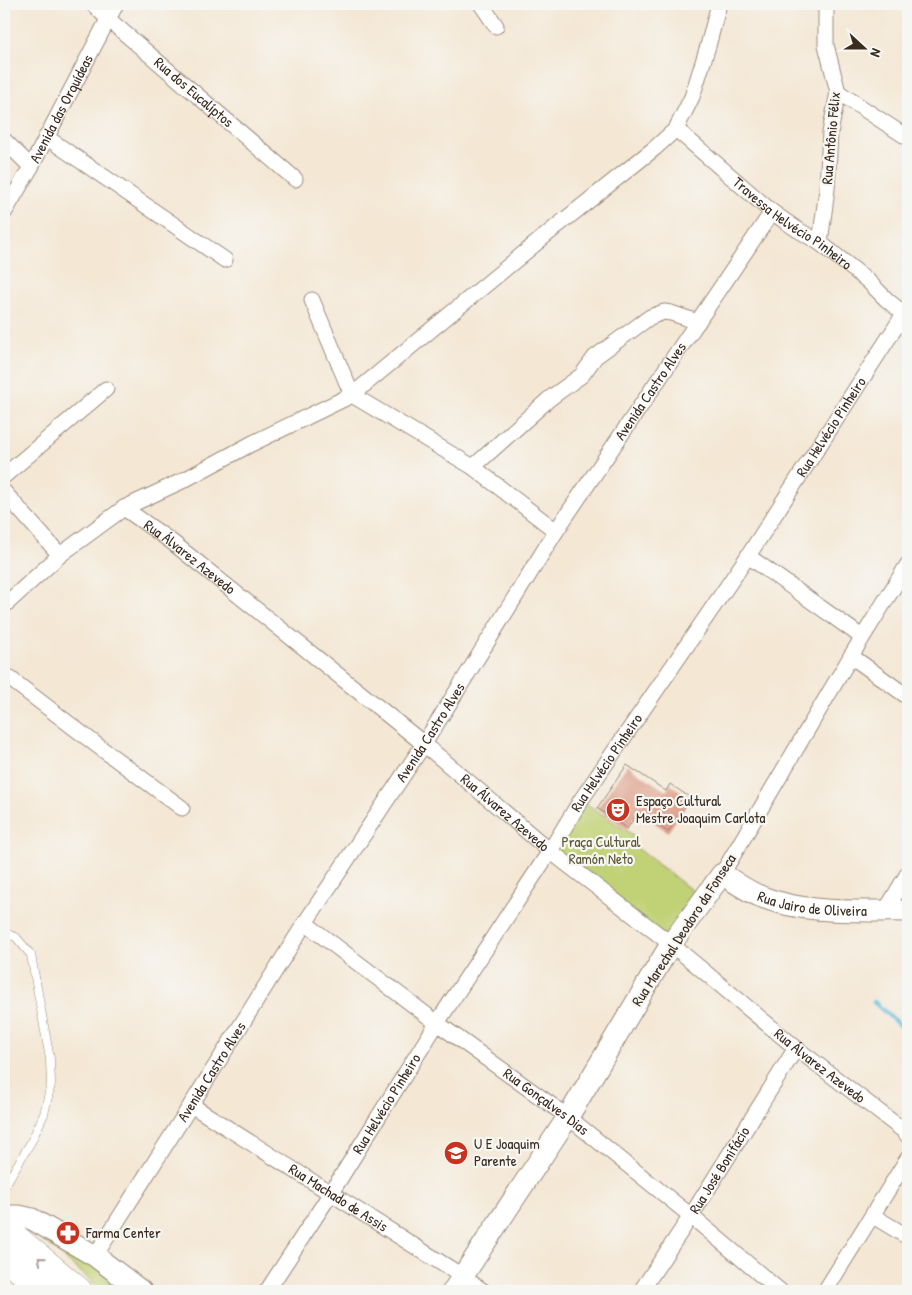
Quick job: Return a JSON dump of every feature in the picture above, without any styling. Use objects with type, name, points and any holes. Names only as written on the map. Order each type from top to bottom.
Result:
[{"type":"highway","points":[[4,1229],[78,1291]]},
{"type":"highway","points":[[4,1256],[47,1291]]},
{"type":"street","name":"Rua dos Eucalíptos","points":[[93,4],[295,180]]},
{"type":"street","name":"Avenida das Orquídeas","points":[[4,213],[31,167],[116,4]]},
{"type":"street","points":[[481,4],[496,26]]},
{"type":"street","points":[[4,606],[60,555],[124,508],[182,481],[251,444],[352,395],[655,148],[676,129],[692,98],[719,4]]},
{"type":"street","name":"Rua Antônio Félix","points":[[820,243],[827,189],[830,133],[838,92],[826,45],[826,4]]},
{"type":"street","points":[[838,92],[908,138]]},
{"type":"street","name":"Travessa Helvécio Pinheiro","points":[[676,129],[772,212],[820,243],[867,280],[906,316]]},
{"type":"street","points":[[46,137],[225,260]]},
{"type":"street","points":[[4,140],[31,167]]},
{"type":"street","name":"Avenida Castro Alves","points":[[95,1256],[304,923],[424,744],[556,531],[772,212]]},
{"type":"street","points":[[312,300],[352,395],[473,467],[556,531]]},
{"type":"street","points":[[473,467],[549,399],[582,375],[595,357],[650,317],[664,312],[698,322]]},
{"type":"street","name":"Rua Helvécio Pinheiro","points":[[267,1291],[581,800],[748,556],[906,316]]},
{"type":"street","points":[[4,476],[106,389]]},
{"type":"street","points":[[4,492],[60,555]]},
{"type":"street","name":"Rua Álvarez Azevedo","points":[[124,508],[172,542],[424,744],[550,851],[671,944],[796,1048],[908,1136]]},
{"type":"street","points":[[748,556],[862,637]]},
{"type":"street","name":"Rua Marechal Deodoro da Fonseca","points":[[458,1284],[568,1117],[671,944],[722,874],[862,637],[908,564]]},
{"type":"street","points":[[851,656],[908,697]]},
{"type":"street","points":[[4,674],[182,808]]},
{"type":"street","points":[[886,910],[908,873]]},
{"type":"street","name":"Rua Jairo de Oliveira","points":[[722,874],[761,897],[784,904],[810,909],[908,911]]},
{"type":"street","name":"Rua Gonçalves Dias","points":[[304,923],[437,1023],[568,1117],[692,1216],[780,1291]]},
{"type":"street","name":"Rua José Bonifácio","points":[[641,1291],[692,1216],[796,1048]]},
{"type":"street","name":"Rua Machado de Assis","points":[[191,1105],[331,1193],[458,1284],[484,1291]]},
{"type":"street","points":[[826,1291],[908,1158]]},
{"type":"street","points":[[4,1220],[6,1217],[12,1216],[32,1219],[95,1256],[141,1291]]},
{"type":"street","points":[[872,1216],[908,1237]]},
{"type":"lane","points":[[4,933],[16,938],[31,955],[50,1059],[51,1084],[44,1114],[31,1142],[4,1186]]},
{"type":"green space","name":"Praça Cultural Ramón Neto","points":[[581,800],[636,837],[632,844],[703,899],[671,944],[550,851]]},
{"type":"green space","points":[[43,1240],[63,1248],[100,1269],[127,1291],[103,1291]]},
{"type":"building","points":[[627,765],[666,791],[670,784],[691,798],[668,832],[638,812],[627,829],[597,808]]},
{"type":"waterway","points":[[874,1002],[908,1033]]},
{"type":"place","name":"Espaço Cultural Mestre Joaquim Carlota","points":[[618,810]]},
{"type":"place","name":"U E Joaquim Parente","points":[[456,1153]]},
{"type":"place","name":"Farma Center","points":[[68,1233]]}]
